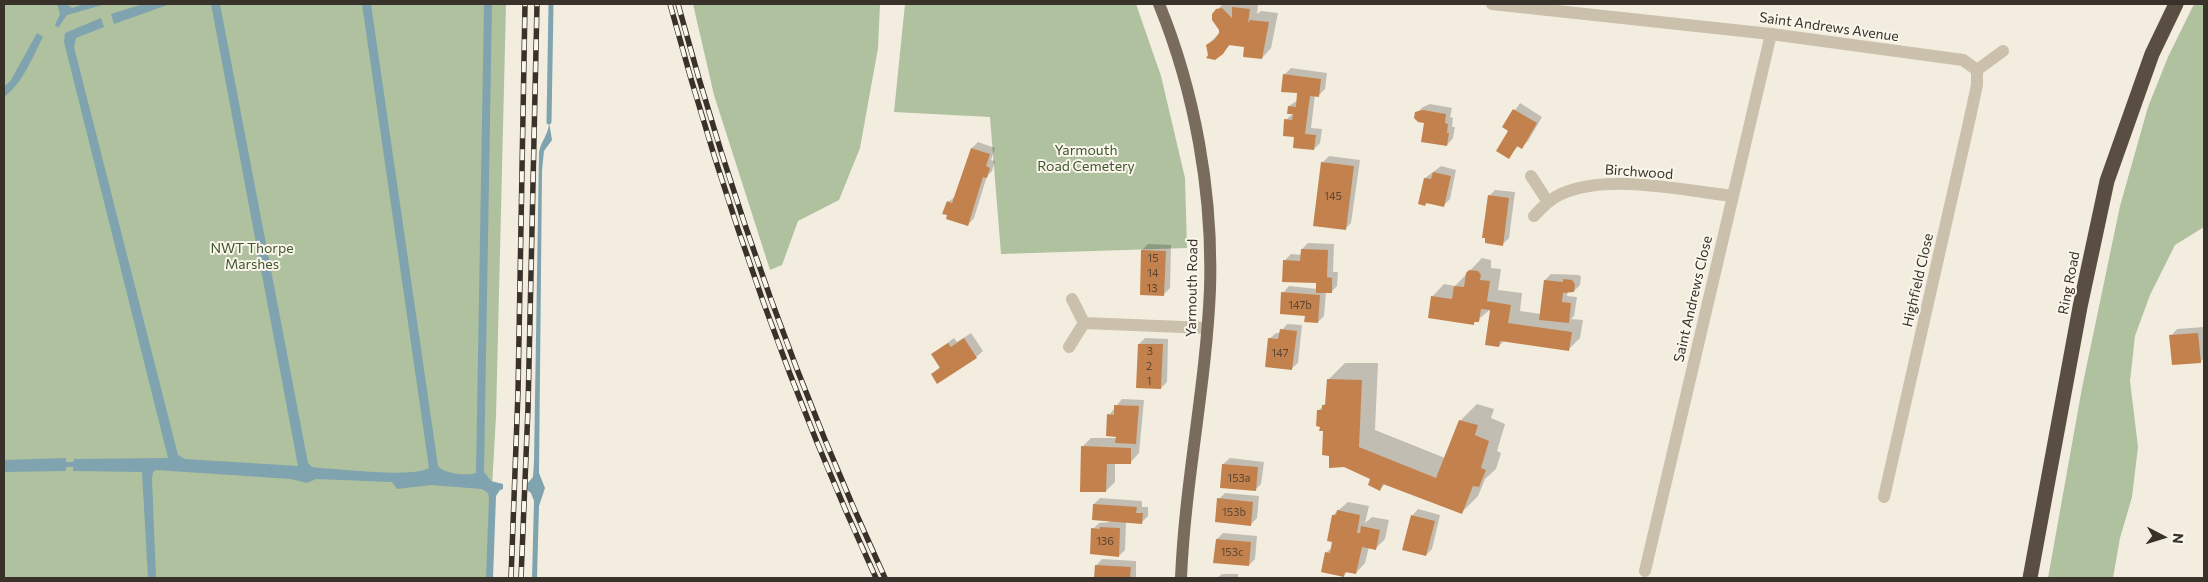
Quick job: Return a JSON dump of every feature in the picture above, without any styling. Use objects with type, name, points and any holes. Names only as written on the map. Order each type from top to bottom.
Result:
[{"type":"highway","name":"Ring Road","points":[[2030,578],[2080,306],[2107,181],[2152,54],[2176,4]]},
{"type":"main road","name":"Yarmouth Road","points":[[1159,4],[1177,57],[1193,114],[1203,163],[1210,258],[1207,328],[1181,578]]},
{"type":"street","name":"Saint Andrews Avenue","points":[[1492,4],[1771,34],[1963,60],[1977,70]]},
{"type":"street","name":"Saint Andrews Close","points":[[1645,571],[1771,34]]},
{"type":"street","points":[[1977,70],[2003,51]]},
{"type":"street","name":"Highfield Close","points":[[1884,497],[1969,122],[1977,85],[1977,70]]},
{"type":"street","points":[[1531,176],[1548,202]]},
{"type":"street","name":"Birchwood","points":[[1534,216],[1548,202],[1560,195],[1580,188],[1606,183],[1733,196]]},
{"type":"street","points":[[1072,300],[1084,323]]},
{"type":"street","points":[[1084,323],[1207,328]]},
{"type":"street","points":[[1069,347],[1084,323]]},
{"type":"green space","name":"NWT Thorpe Marshes","points":[[4,4],[506,4],[496,416],[487,578],[4,578]]},
{"type":"green space","points":[[693,4],[880,4],[878,48],[860,148],[839,200],[798,221],[782,265],[770,270],[714,95]]},
{"type":"green space","name":"Yarmouth Road Cemetery","points":[[905,4],[1136,4],[1161,76],[1185,178],[1187,248],[1001,254],[990,117],[894,112]]},
{"type":"green space","points":[[2194,4],[2204,4],[2204,227],[2175,245],[2150,295],[2135,336],[2130,381],[2138,447],[2132,497],[2120,538],[2113,578],[2048,578],[2082,388],[2120,206],[2148,107],[2168,57]]},
{"type":"water","points":[[57,4],[66,4],[72,8],[84,4],[106,4],[67,15],[58,28],[55,25],[60,14]]},
{"type":"water","points":[[143,4],[170,4],[114,24],[111,14]]},
{"type":"water","points":[[211,4],[220,4],[308,463],[312,467],[376,472],[420,471],[429,468],[362,4],[371,4],[438,466],[450,473],[467,474],[476,473],[484,4],[492,4],[484,472],[491,481],[503,484],[503,489],[496,496],[493,578],[486,578],[489,498],[488,493],[482,489],[431,485],[397,489],[392,482],[316,479],[307,483],[291,479],[156,470],[153,472],[152,479],[156,578],[148,578],[142,472],[73,471],[74,459],[168,458],[64,42],[65,33],[101,18],[104,27],[76,38],[74,47],[178,455],[185,459],[298,466]]},
{"type":"water","points":[[37,33],[43,37],[31,62],[17,85],[4,97],[4,87],[11,80]]},
{"type":"water","points":[[549,122],[552,140],[544,151],[542,171],[539,473],[545,488],[539,506],[537,578],[532,578],[534,501],[531,493],[526,489],[527,484],[533,477],[534,461],[539,152],[548,130]]},
{"type":"water","points":[[66,458],[66,471],[4,472],[4,460]]},
{"type":"building","points":[[1232,7],[1250,9],[1248,23],[1250,20],[1269,22],[1262,59],[1243,57],[1244,47],[1229,45],[1223,54],[1215,60],[1206,58],[1208,55],[1206,45],[1214,40],[1219,33],[1212,20],[1212,14],[1216,9],[1222,8],[1232,18]]},
{"type":"building","points":[[1283,74],[1321,79],[1319,97],[1310,96],[1305,134],[1316,135],[1314,150],[1293,148],[1294,137],[1283,136],[1284,119],[1292,120],[1293,114],[1287,114],[1288,106],[1296,107],[1297,93],[1281,92]]},
{"type":"building","points":[[1513,109],[1537,123],[1522,149],[1517,146],[1509,159],[1496,151],[1508,131],[1502,127]]},
{"type":"building","points":[[1423,110],[1446,114],[1445,123],[1448,124],[1447,133],[1449,133],[1447,146],[1421,142],[1424,123],[1418,122],[1414,118],[1415,112]]},
{"type":"building","points":[[971,148],[990,154],[986,166],[990,168],[987,178],[983,177],[968,226],[946,219],[947,215],[942,214],[947,201],[952,203]]},
{"type":"building","points":[[1321,162],[1354,166],[1346,230],[1313,226]]},
{"type":"building","points":[[1433,172],[1451,176],[1444,207],[1426,203],[1425,206],[1418,204],[1424,178],[1431,179]]},
{"type":"building","points":[[1488,195],[1509,198],[1503,246],[1485,243],[1485,238],[1482,238]]},
{"type":"building","points":[[1301,249],[1328,250],[1327,277],[1332,278],[1332,293],[1316,293],[1316,283],[1282,282],[1283,260],[1300,261]]},
{"type":"building","points":[[1141,250],[1166,251],[1164,296],[1140,295]]},
{"type":"building","points":[[1469,270],[1478,271],[1481,275],[1480,280],[1490,281],[1487,301],[1511,305],[1508,323],[1572,332],[1569,351],[1500,341],[1499,347],[1485,345],[1490,310],[1481,309],[1479,322],[1474,322],[1474,325],[1428,318],[1431,296],[1452,299],[1454,286],[1464,287],[1466,273]]},
{"type":"building","points":[[1563,279],[1572,280],[1575,284],[1574,292],[1563,293],[1562,302],[1571,303],[1569,323],[1539,320],[1544,280],[1563,282]]},
{"type":"building","points":[[1281,292],[1320,295],[1318,323],[1304,322],[1305,316],[1280,314]]},
{"type":"building","points":[[1280,329],[1297,331],[1292,370],[1265,367],[1268,338],[1278,339]]},
{"type":"building","points":[[2198,333],[2201,363],[2172,365],[2169,335]]},
{"type":"building","points":[[964,338],[977,358],[937,384],[931,374],[940,368],[931,354],[948,343],[951,347]]},
{"type":"building","points":[[1138,344],[1163,344],[1161,389],[1136,388]]},
{"type":"building","points":[[1327,379],[1362,380],[1359,447],[1436,478],[1459,420],[1478,425],[1475,435],[1489,441],[1481,468],[1486,470],[1479,487],[1473,486],[1462,514],[1383,484],[1380,491],[1368,485],[1370,479],[1344,467],[1329,468],[1329,456],[1322,455],[1323,431],[1319,431],[1320,427],[1316,426],[1317,410],[1322,410],[1322,405],[1325,405]]},
{"type":"building","points":[[1114,405],[1139,406],[1136,444],[1115,443],[1116,437],[1106,436],[1107,414],[1114,415]]},
{"type":"building","points":[[1081,446],[1131,448],[1131,464],[1107,464],[1106,492],[1080,492]]},
{"type":"building","points":[[1222,464],[1258,467],[1256,491],[1220,488]]},
{"type":"building","points":[[1217,498],[1253,502],[1251,526],[1215,522]]},
{"type":"building","points":[[1093,504],[1137,507],[1136,513],[1143,513],[1142,524],[1092,520]]},
{"type":"building","points":[[1337,510],[1360,515],[1357,533],[1360,533],[1361,526],[1380,530],[1376,550],[1362,547],[1356,574],[1345,572],[1344,577],[1321,572],[1325,552],[1330,553],[1332,542],[1327,541],[1332,515],[1336,515]]},
{"type":"building","points":[[1411,515],[1435,521],[1426,556],[1402,550]]},
{"type":"building","points":[[1100,527],[1120,528],[1119,557],[1090,554],[1091,528],[1100,529]]},
{"type":"building","points":[[1216,539],[1251,542],[1249,566],[1213,563]]},
{"type":"building","points":[[1095,565],[1131,567],[1130,578],[1094,578]]},
{"type":"waterway","points":[[549,122],[551,4]]},
{"type":"waterway","points":[[60,465],[79,464]]},
{"type":"railway","points":[[511,578],[518,392],[525,4]]},
{"type":"railway","points":[[521,578],[528,408],[537,4]]},
{"type":"railway","points":[[670,4],[713,150],[761,296],[815,438],[876,578]]},
{"type":"railway","points":[[678,4],[721,150],[769,295],[824,438],[885,578]]}]
